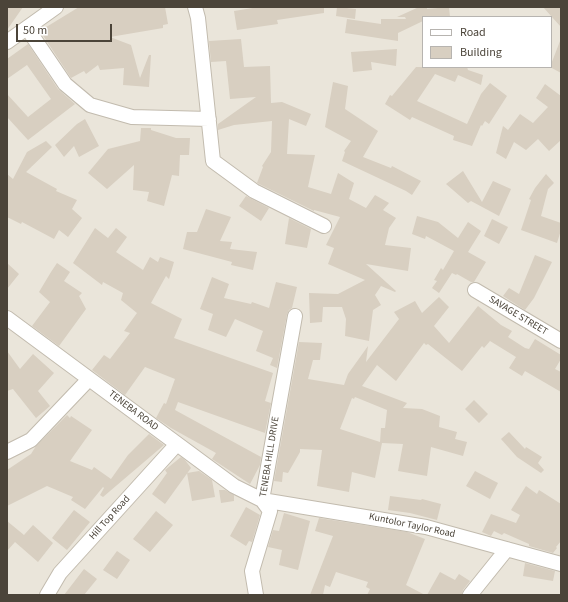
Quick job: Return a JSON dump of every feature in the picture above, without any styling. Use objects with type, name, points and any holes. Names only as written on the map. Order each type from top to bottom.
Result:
[{"type":"street","points":[[7,42],[56,7]]},
{"type":"street","points":[[195,7],[198,18],[213,161],[254,191],[324,226]]},
{"type":"street","points":[[27,28],[65,84],[90,106],[132,117],[209,119]]},
{"type":"street","name":"SAVAGE STREET","points":[[475,290],[561,341]]},
{"type":"street","name":"TENEBA HILL DRIVE","points":[[256,595],[252,571],[270,511],[262,500],[296,316]]},
{"type":"street","name":"TENEBA ROAD","points":[[7,318],[234,486],[262,500]]},
{"type":"street","points":[[7,452],[31,440],[89,379]]},
{"type":"street","name":"Hill Top Road","points":[[47,595],[60,572],[177,444]]},
{"type":"street","name":"Kuntolor Taylor Road","points":[[262,500],[426,527],[561,564]]},
{"type":"street","points":[[470,595],[507,549]]},
{"type":"shaded area","points":[[7,7],[561,7],[561,595],[7,595]]},
{"type":"building","points":[[7,7],[23,7],[7,30]]},
{"type":"building","points":[[79,7],[165,7],[168,24],[163,25],[163,28],[110,37],[131,45],[140,78],[149,55],[151,55],[149,87],[123,85],[124,68],[100,70],[98,65],[86,74],[84,71],[71,78],[42,34],[43,29]]},
{"type":"building","points":[[259,7],[324,7],[324,13],[277,20],[278,24],[237,30],[234,11]]},
{"type":"building","points":[[337,7],[356,9],[355,19],[336,16]]},
{"type":"building","points":[[419,7],[427,7],[427,9],[449,7],[450,16],[422,16],[422,21],[398,33],[398,41],[345,33],[347,19],[381,24],[381,19],[406,19],[405,17],[397,17]]},
{"type":"building","points":[[543,7],[561,7],[561,27],[552,16]]},
{"type":"building","points":[[241,39],[244,67],[270,66],[271,103],[282,102],[311,114],[306,126],[289,119],[287,154],[315,155],[308,187],[331,194],[338,173],[354,183],[349,199],[366,208],[375,195],[389,203],[383,210],[396,218],[389,228],[385,245],[411,248],[408,271],[366,264],[396,291],[395,292],[381,286],[375,295],[381,305],[373,310],[369,341],[345,336],[346,319],[342,307],[323,307],[322,322],[310,323],[309,293],[338,294],[365,280],[328,264],[334,248],[326,245],[340,217],[314,211],[257,183],[263,167],[262,166],[271,152],[272,121],[234,125],[218,130],[218,124],[256,97],[230,99],[226,61],[211,62],[209,41]]},
{"type":"building","points":[[561,41],[561,73],[552,68],[552,62]]},
{"type":"building","points":[[28,44],[58,89],[75,104],[28,140],[7,117],[7,94],[28,117],[51,99],[27,65],[7,79],[7,59]]},
{"type":"building","points":[[397,49],[396,66],[371,62],[372,70],[353,72],[351,52]]},
{"type":"building","points":[[416,67],[422,67],[467,68],[468,70],[483,75],[481,85],[458,75],[455,82],[435,74],[417,101],[467,124],[481,94],[490,83],[507,96],[489,124],[485,121],[482,126],[481,125],[472,146],[453,140],[454,136],[412,117],[410,120],[385,104],[390,95],[392,96]]},
{"type":"building","points":[[333,82],[348,86],[345,109],[378,131],[363,157],[391,168],[392,166],[421,181],[412,195],[342,161],[344,151],[351,141],[325,127]]},
{"type":"building","points":[[545,84],[561,96],[561,140],[549,151],[538,139],[526,150],[514,142],[506,159],[496,153],[503,126],[508,130],[520,114],[533,123],[548,107],[536,98]]},
{"type":"building","points":[[85,119],[99,146],[79,157],[74,146],[64,157],[55,145],[77,124]]},
{"type":"building","points":[[141,128],[151,128],[151,130],[176,138],[190,138],[189,155],[180,155],[179,176],[172,175],[164,206],[147,201],[149,192],[133,190],[134,165],[107,189],[88,173],[108,149],[140,141]]},
{"type":"building","points":[[46,141],[52,147],[26,172],[57,189],[56,191],[77,200],[72,209],[82,218],[68,237],[59,230],[54,239],[22,222],[21,224],[7,217],[7,174],[13,179],[27,152]]},
{"type":"building","points":[[463,171],[482,202],[493,181],[511,189],[499,216],[471,201],[468,203],[446,184]]},
{"type":"building","points":[[546,174],[554,183],[548,189],[541,216],[561,223],[561,230],[557,243],[521,230],[531,200],[529,199],[535,188]]},
{"type":"building","points":[[246,196],[269,208],[261,221],[239,206]]},
{"type":"building","points":[[206,209],[231,217],[220,241],[232,242],[230,249],[257,252],[253,270],[231,265],[232,262],[183,249],[187,232],[197,232]]},
{"type":"building","points":[[417,216],[438,222],[458,238],[468,222],[481,231],[468,252],[486,262],[474,282],[452,273],[439,293],[432,288],[437,281],[434,280],[441,268],[443,270],[454,251],[426,236],[425,239],[412,234]]},
{"type":"building","points":[[289,218],[311,229],[307,248],[285,244]]},
{"type":"building","points":[[492,219],[508,227],[499,244],[484,236]]},
{"type":"building","points":[[95,228],[108,238],[116,228],[127,237],[116,252],[143,270],[150,257],[158,262],[160,257],[174,262],[169,279],[166,276],[151,303],[182,319],[174,338],[273,373],[265,401],[271,403],[265,433],[178,402],[175,410],[261,457],[260,465],[250,484],[212,459],[216,453],[156,418],[164,403],[166,404],[175,379],[145,367],[125,395],[92,370],[104,355],[110,359],[130,333],[124,331],[137,313],[121,300],[123,293],[103,282],[102,285],[73,263]]},
{"type":"building","points":[[535,255],[552,262],[534,298],[525,310],[503,296],[509,288],[519,294]]},
{"type":"building","points":[[7,263],[19,274],[7,289]]},
{"type":"building","points":[[57,263],[70,272],[64,281],[82,293],[79,296],[86,309],[59,346],[32,326],[50,302],[39,292]]},
{"type":"building","points":[[212,277],[229,284],[224,298],[251,304],[252,302],[269,308],[276,282],[297,287],[292,308],[287,314],[277,368],[270,365],[273,358],[256,351],[263,331],[235,319],[226,337],[208,330],[213,314],[200,309]]},
{"type":"building","points":[[439,297],[449,307],[434,326],[449,343],[478,306],[501,325],[512,331],[508,337],[525,348],[529,349],[535,339],[561,355],[561,359],[555,369],[561,372],[561,392],[525,371],[522,376],[509,368],[516,357],[490,341],[484,348],[482,346],[462,371],[428,344],[426,345],[424,343],[396,381],[377,365],[362,386],[407,403],[403,408],[422,409],[440,416],[439,427],[457,432],[455,439],[467,442],[463,456],[431,447],[427,476],[398,471],[403,444],[382,443],[375,478],[352,472],[349,492],[317,486],[322,450],[300,449],[300,452],[288,473],[283,472],[282,482],[274,481],[299,342],[322,343],[320,360],[313,360],[308,379],[344,385],[348,374],[368,346],[366,362],[399,319],[394,312],[415,301],[422,313]],"holes":[[[355,397],[387,410],[385,428],[381,428],[380,442],[340,429],[352,398],[354,399]]]},
{"type":"building","points":[[7,351],[20,369],[33,354],[54,373],[38,391],[50,406],[36,418],[13,389],[7,391]]},
{"type":"building","points":[[474,400],[488,414],[479,423],[465,409]]},
{"type":"building","points":[[67,415],[70,418],[71,416],[92,430],[70,461],[92,470],[94,467],[111,479],[128,455],[149,434],[164,445],[103,497],[100,495],[104,488],[103,487],[85,509],[71,500],[73,497],[47,486],[7,506],[7,470],[31,454],[36,446]]},
{"type":"building","points":[[509,432],[525,449],[526,447],[542,457],[538,463],[544,470],[541,473],[517,457],[501,439]]},
{"type":"building","points":[[181,457],[191,468],[165,504],[152,494],[167,473],[165,470]]},
{"type":"building","points":[[199,471],[212,480],[215,497],[192,501],[187,473]]},
{"type":"building","points":[[475,471],[498,483],[490,499],[466,486]]},
{"type":"building","points":[[526,486],[537,494],[539,490],[561,504],[561,541],[553,553],[529,546],[529,544],[504,533],[502,535],[494,531],[491,536],[482,532],[491,514],[516,523],[520,515],[511,510]]},
{"type":"building","points":[[219,490],[225,490],[234,495],[234,501],[221,503]]},
{"type":"building","points":[[390,496],[422,499],[441,504],[437,520],[410,513],[388,510]]},
{"type":"building","points":[[246,507],[260,515],[252,542],[249,541],[246,546],[230,536]]},
{"type":"building","points":[[74,510],[90,522],[67,550],[52,538]]},
{"type":"building","points":[[156,511],[173,525],[150,552],[133,539]]},
{"type":"building","points":[[284,513],[310,521],[298,570],[279,565],[282,550],[268,547],[273,530],[279,531]]},
{"type":"building","points":[[319,518],[407,532],[425,539],[406,585],[425,595],[367,595],[370,589],[366,587],[368,582],[336,572],[330,587],[325,585],[323,595],[310,595],[333,536],[315,531]]},
{"type":"building","points":[[7,521],[24,535],[33,525],[53,543],[38,562],[15,542],[7,551]]},
{"type":"building","points":[[117,551],[130,560],[117,579],[103,570]]},
{"type":"building","points":[[525,563],[555,571],[553,581],[523,576]]},
{"type":"building","points":[[84,569],[97,579],[84,595],[64,595]]},
{"type":"building","points":[[440,572],[455,580],[459,574],[470,581],[463,590],[462,595],[427,595]]}]
